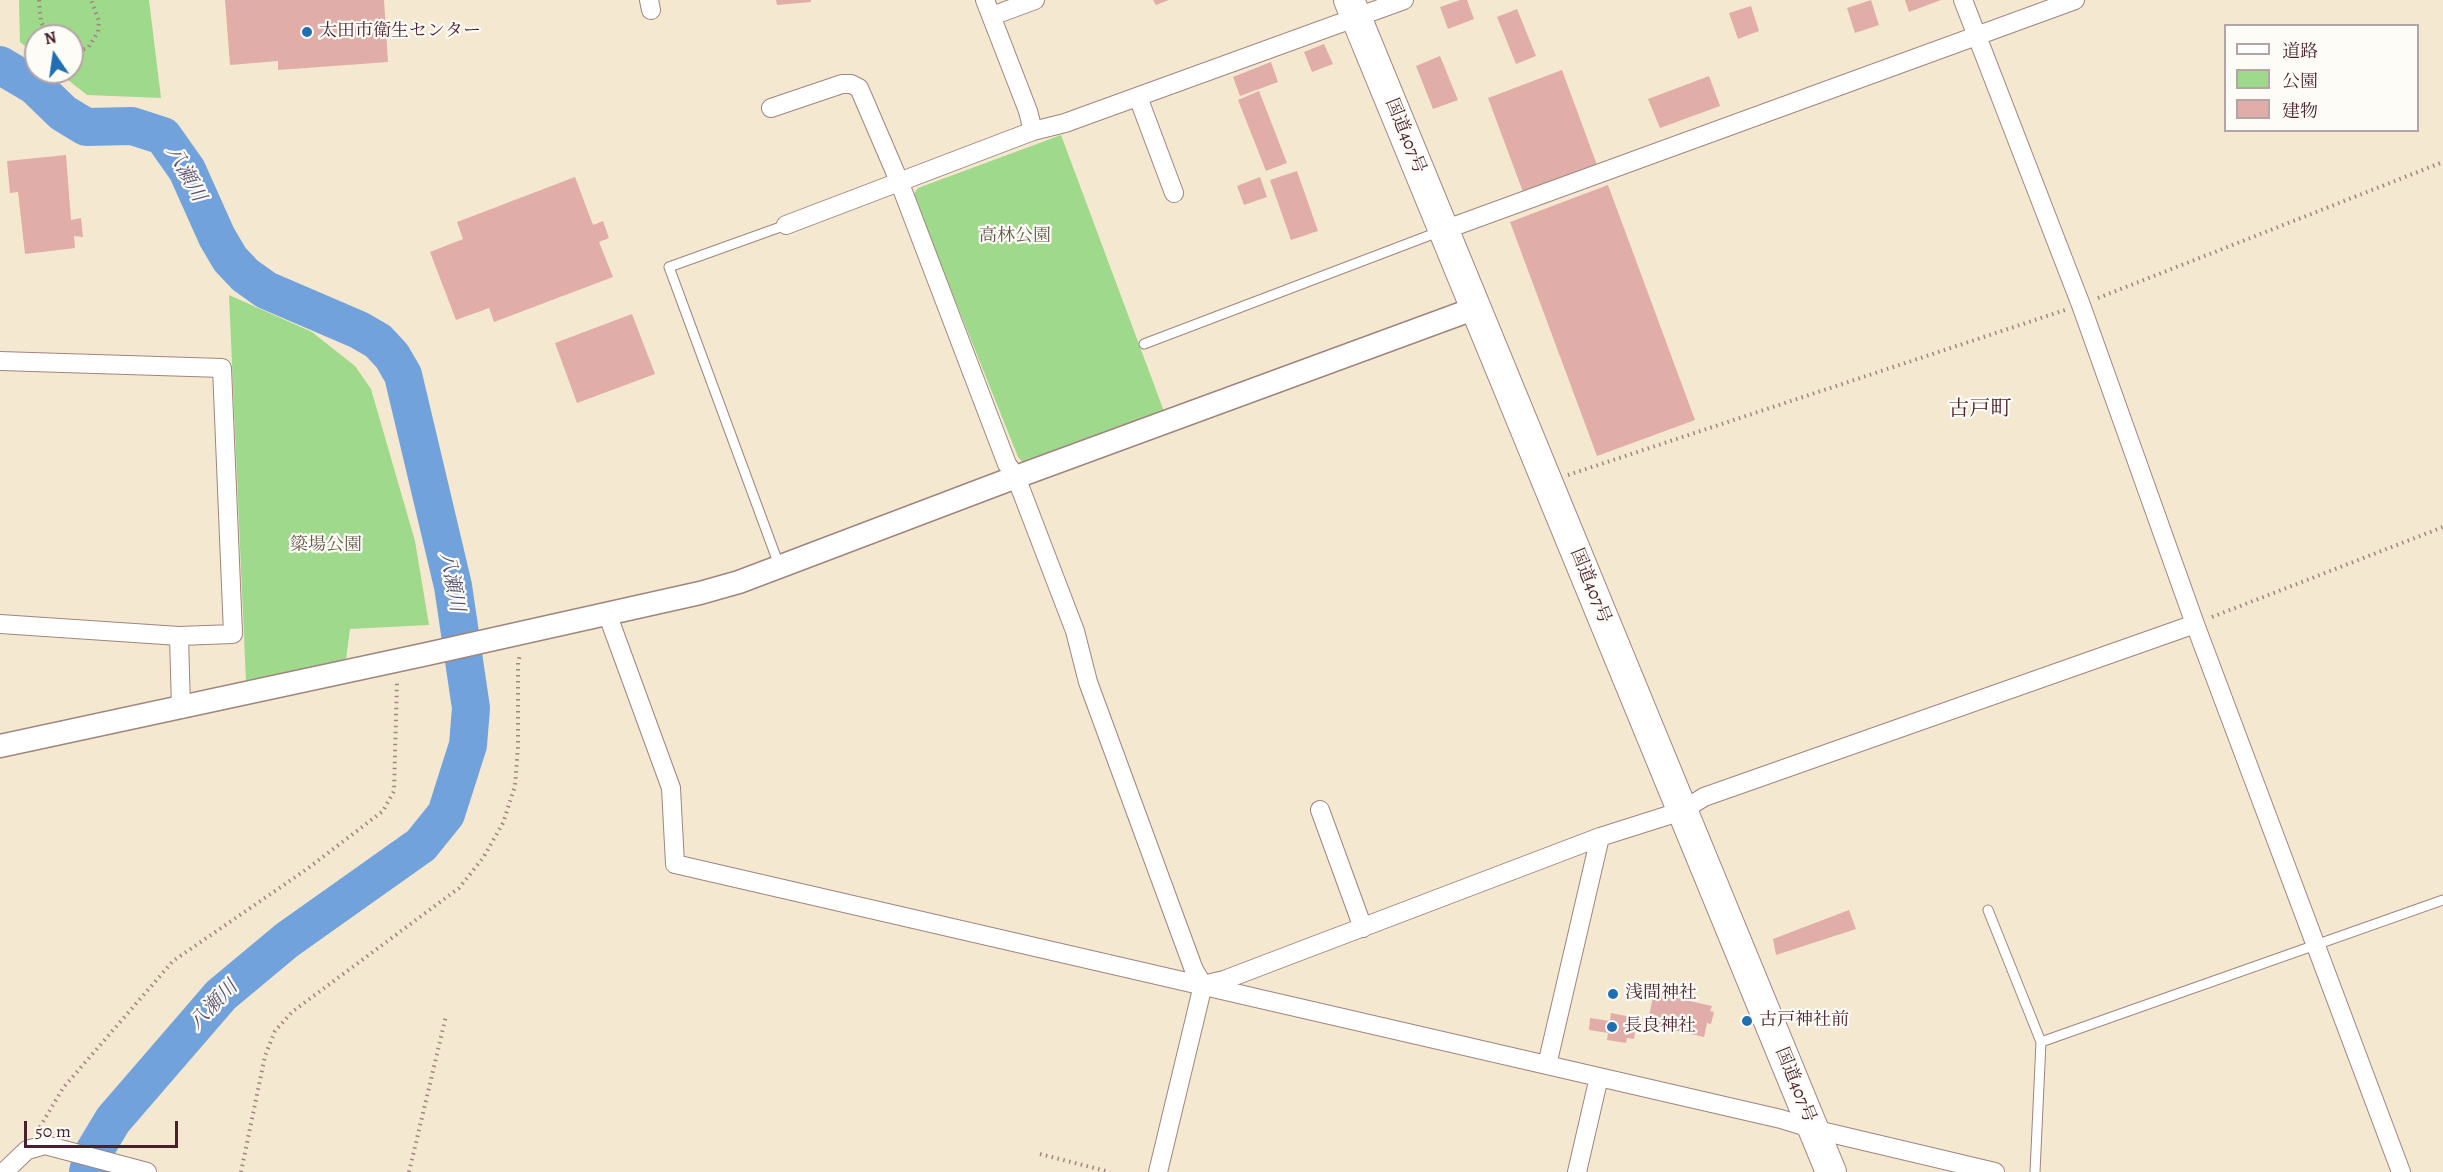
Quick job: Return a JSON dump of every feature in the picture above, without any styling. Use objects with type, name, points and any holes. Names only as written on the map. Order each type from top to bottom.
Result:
[{"type":"highway","name":"国道407号","points":[[1353,8],[1830,1172]]},
{"type":"street","points":[[1034,131],[989,8],[1035,0]]},
{"type":"street","points":[[786,225],[1034,131],[1065,123],[1138,97],[1353,8],[1404,0]]},
{"type":"street","points":[[1963,0],[2081,305],[2195,624],[2400,1172]]},
{"type":"street","points":[[1444,230],[2075,0]]},
{"type":"street","points":[[771,108],[842,84],[851,84],[859,88],[898,181],[1007,464],[1017,477],[1075,631],[1092,693],[1194,970],[1203,985],[1158,1172]]},
{"type":"street","points":[[1138,97],[1174,194]]},
{"type":"street","points":[[0,746],[181,709],[700,593],[739,582],[778,565],[1476,308]]},
{"type":"street","points":[[0,361],[222,368],[233,634],[179,636],[0,624]]},
{"type":"street","points":[[607,613],[670,788],[675,864],[1781,1119],[1813,1129],[1995,1172]]},
{"type":"street","points":[[1203,985],[1224,980],[1600,837],[1682,811],[1704,798],[2195,624]]},
{"type":"street","points":[[179,636],[181,709]]},
{"type":"street","points":[[1320,810],[1363,928]]},
{"type":"street","points":[[1546,1065],[1600,837]]},
{"type":"street","points":[[1577,1172],[1599,1077]]},
{"type":"street","points":[[4,1172],[27,1150],[45,1145],[147,1172]]},
{"type":"lane","points":[[778,565],[669,267],[786,225]]},
{"type":"lane","points":[[1144,344],[1444,230]]},
{"type":"lane","points":[[2041,1042],[2443,900]]},
{"type":"lane","points":[[1988,910],[2041,1042],[2036,1172]]},
{"type":"path","points":[[39,0],[42,24]]},
{"type":"path","points":[[84,49],[88,48],[98,32],[99,21],[91,0]]},
{"type":"path","points":[[1549,485],[1572,473],[2081,305],[2443,162]]},
{"type":"path","points":[[2195,624],[2443,527]]},
{"type":"path","points":[[241,1172],[265,1056],[275,1031],[292,1012],[459,888],[483,858],[503,823],[515,786],[518,747],[518,663],[522,649]]},
{"type":"path","points":[[37,1132],[63,1088],[173,962],[307,868],[383,811],[394,791],[398,686],[396,676]]},
{"type":"path","points":[[409,1172],[446,1016]]},
{"type":"path","points":[[1040,1154],[1110,1172]]},
{"type":"green space","points":[[19,0],[149,0],[161,98],[87,95],[73,84],[84,84],[84,24],[24,24],[24,45],[20,42]]},
{"type":"green space","name":"高林公園","points":[[1061,135],[1165,414],[1024,464],[1018,457],[913,195],[918,188]]},
{"type":"green space","name":"簗場公園","points":[[229,295],[312,332],[355,366],[371,389],[415,541],[429,625],[350,629],[346,659],[246,682]]},
{"type":"building","name":"太田市衛生センター","points":[[225,0],[384,0],[388,62],[278,70],[278,61],[230,65]]},
{"type":"building","points":[[776,0],[811,0],[811,2],[777,5]]},
{"type":"building","points":[[1153,0],[1169,0],[1156,5]]},
{"type":"building","points":[[1467,0],[1474,19],[1448,29],[1440,7]]},
{"type":"building","points":[[1871,0],[1879,25],[1855,33],[1847,8]]},
{"type":"building","points":[[1905,0],[1941,0],[1909,12]]},
{"type":"building","points":[[1751,6],[1759,31],[1738,39],[1729,13]]},
{"type":"building","points":[[1517,9],[1536,56],[1516,64],[1497,17]]},
{"type":"building","points":[[1324,44],[1333,64],[1312,72],[1304,52]]},
{"type":"building","points":[[1440,56],[1458,100],[1433,109],[1416,66]]},
{"type":"building","points":[[1271,62],[1278,82],[1240,96],[1233,77]]},
{"type":"building","points":[[1562,70],[1597,165],[1523,192],[1488,98]]},
{"type":"building","points":[[1709,76],[1720,106],[1660,128],[1648,99]]},
{"type":"building","points":[[1259,91],[1287,163],[1266,171],[1238,100]]},
{"type":"building","points":[[66,155],[71,220],[81,218],[83,237],[74,236],[75,248],[25,254],[18,192],[10,193],[7,161]]},
{"type":"building","points":[[1297,171],[1318,231],[1291,240],[1270,180]]},
{"type":"building","points":[[575,177],[593,225],[603,221],[609,238],[599,242],[613,277],[494,322],[489,308],[456,320],[430,252],[463,239],[457,222]]},
{"type":"building","points":[[1260,177],[1267,197],[1244,205],[1237,186]]},
{"type":"building","points":[[1608,185],[1695,420],[1597,456],[1510,222]]},
{"type":"building","points":[[632,314],[655,374],[577,403],[555,343]]},
{"type":"building","points":[[1849,910],[1856,929],[1776,955],[1773,939]]},
{"type":"building","points":[[1654,993],[1712,1006],[1710,1011],[1714,1012],[1711,1024],[1707,1023],[1704,1037],[1657,1026],[1659,1023],[1648,1020]]},
{"type":"building","name":"長良神社","points":[[1611,1013],[1631,1017],[1629,1023],[1636,1024],[1634,1039],[1627,1038],[1626,1043],[1607,1040],[1608,1033],[1589,1030],[1590,1018],[1610,1021]]},
{"type":"waterway","name":"八瀬川","points":[[0,65],[35,86],[63,113],[86,127],[132,126],[163,136],[187,170],[217,237],[230,259],[245,275],[266,290],[359,330],[378,341],[392,356],[403,375],[453,586],[471,708],[468,745],[446,814],[421,845],[287,940],[221,995],[113,1120],[92,1155],[88,1172]]},
{"type":"place","name":"太田市衛生センター","points":[[307,32]]},
{"type":"place","name":"浅間神社","points":[[1613,994]]},
{"type":"place","name":"古戸神社前","points":[[1747,1021]]},
{"type":"place","name":"長良神社","points":[[1612,1027]]},
{"type":"district","name":"古戸町","points":[[1980,410]]}]
